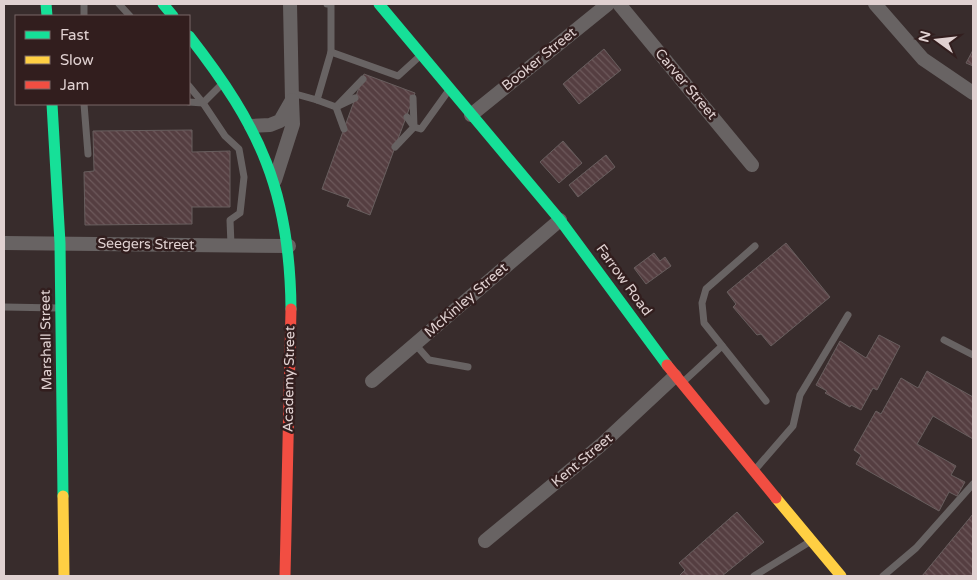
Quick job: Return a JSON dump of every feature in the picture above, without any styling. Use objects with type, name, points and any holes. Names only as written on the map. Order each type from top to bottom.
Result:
[{"type":"main road","points":[[163,4],[172,15]]},
{"type":"main road","name":"Farrow Road","points":[[379,4],[560,220],[678,379],[841,576]]},
{"type":"main road","name":"Academy Street","points":[[190,38],[224,83],[251,126],[275,183],[289,246],[290,339],[285,576]]},
{"type":"main road","name":"Marshall Street","points":[[52,105],[60,243],[64,576]]},
{"type":"street","name":"Academy Street","points":[[275,183],[277,169],[293,124],[290,4]]},
{"type":"street","name":"Booker Street","points":[[471,115],[608,4]]},
{"type":"street","name":"Carver Street","points":[[619,4],[752,165]]},
{"type":"street","points":[[875,4],[923,59],[973,93]]},
{"type":"street","name":"Academy Street","points":[[251,126],[270,125],[280,122],[292,96]]},
{"type":"street","name":"McKinley Street","points":[[372,381],[560,220]]},
{"type":"street","name":"Seegers Street","points":[[4,243],[289,246]]},
{"type":"street","name":"Kent Street","points":[[485,542],[678,379]]},
{"type":"lane","points":[[119,4],[129,15]]},
{"type":"lane","points":[[317,100],[331,52],[330,4]]},
{"type":"lane","points":[[331,52],[398,76],[421,54]]},
{"type":"lane","points":[[336,107],[363,79]]},
{"type":"lane","points":[[190,102],[203,102],[224,83]]},
{"type":"lane","points":[[190,87],[203,102],[225,136],[239,149],[244,177],[240,213],[230,220],[231,245]]},
{"type":"lane","points":[[406,117],[414,128],[421,129],[450,90]]},
{"type":"lane","points":[[292,96],[317,100],[336,107],[356,98]]},
{"type":"lane","points":[[395,147],[414,128],[413,98]]},
{"type":"lane","points":[[84,105],[88,154]]},
{"type":"lane","points":[[336,107],[344,129]]},
{"type":"lane","points":[[755,246],[706,289],[702,303],[704,323],[766,401]]},
{"type":"lane","points":[[4,308],[61,308]]},
{"type":"lane","points":[[754,471],[793,426],[800,395],[848,315]]},
{"type":"lane","points":[[944,340],[973,354]]},
{"type":"lane","points":[[415,344],[430,360],[468,367]]},
{"type":"lane","points":[[678,379],[722,346]]},
{"type":"lane","points":[[883,576],[916,548],[973,484]]},
{"type":"lane","points":[[754,576],[812,540]]},
{"type":"building","points":[[604,49],[621,70],[579,104],[563,84]]},
{"type":"building","points":[[973,50],[973,66],[966,63]]},
{"type":"building","points":[[364,74],[415,93],[370,215],[347,206],[350,199],[322,189]]},
{"type":"building","points":[[192,130],[192,152],[230,151],[230,207],[192,207],[192,224],[85,225],[84,172],[94,171],[93,131]]},
{"type":"building","points":[[563,141],[582,163],[559,183],[540,162]]},
{"type":"building","points":[[606,155],[615,167],[578,197],[569,185]]},
{"type":"building","points":[[786,243],[830,297],[771,346],[761,334],[757,335],[733,307],[736,304],[727,292]]},
{"type":"building","points":[[654,253],[660,261],[665,257],[671,266],[646,284],[634,268]]},
{"type":"building","points":[[879,335],[900,346],[877,390],[873,388],[861,410],[851,405],[850,407],[825,393],[827,391],[816,385],[840,341],[866,358]]},
{"type":"building","points":[[927,371],[973,397],[973,439],[933,416],[917,444],[956,466],[951,475],[965,482],[957,496],[949,492],[939,511],[856,464],[861,455],[854,450],[876,411],[881,414],[901,378],[918,388]]},
{"type":"building","points":[[737,512],[764,542],[722,576],[679,576],[685,570],[679,563]]},
{"type":"building","points":[[973,514],[973,576],[922,576]]},
{"type":"traffic: fast","points":[[46,4],[47,15]]},
{"type":"traffic: fast","points":[[163,4],[172,15]]},
{"type":"traffic: fast","points":[[379,4],[560,220],[667,365]]},
{"type":"traffic: fast","points":[[190,37],[235,100],[266,162],[277,195],[285,229],[291,309]]},
{"type":"traffic: fast","points":[[52,105],[60,243],[63,496]]},
{"type":"traffic: slow","points":[[63,496],[64,576]]},
{"type":"traffic: slow","points":[[776,498],[841,576]]},
{"type":"traffic: jam","points":[[285,576],[291,309]]},
{"type":"traffic: jam","points":[[667,365],[776,498]]}]
